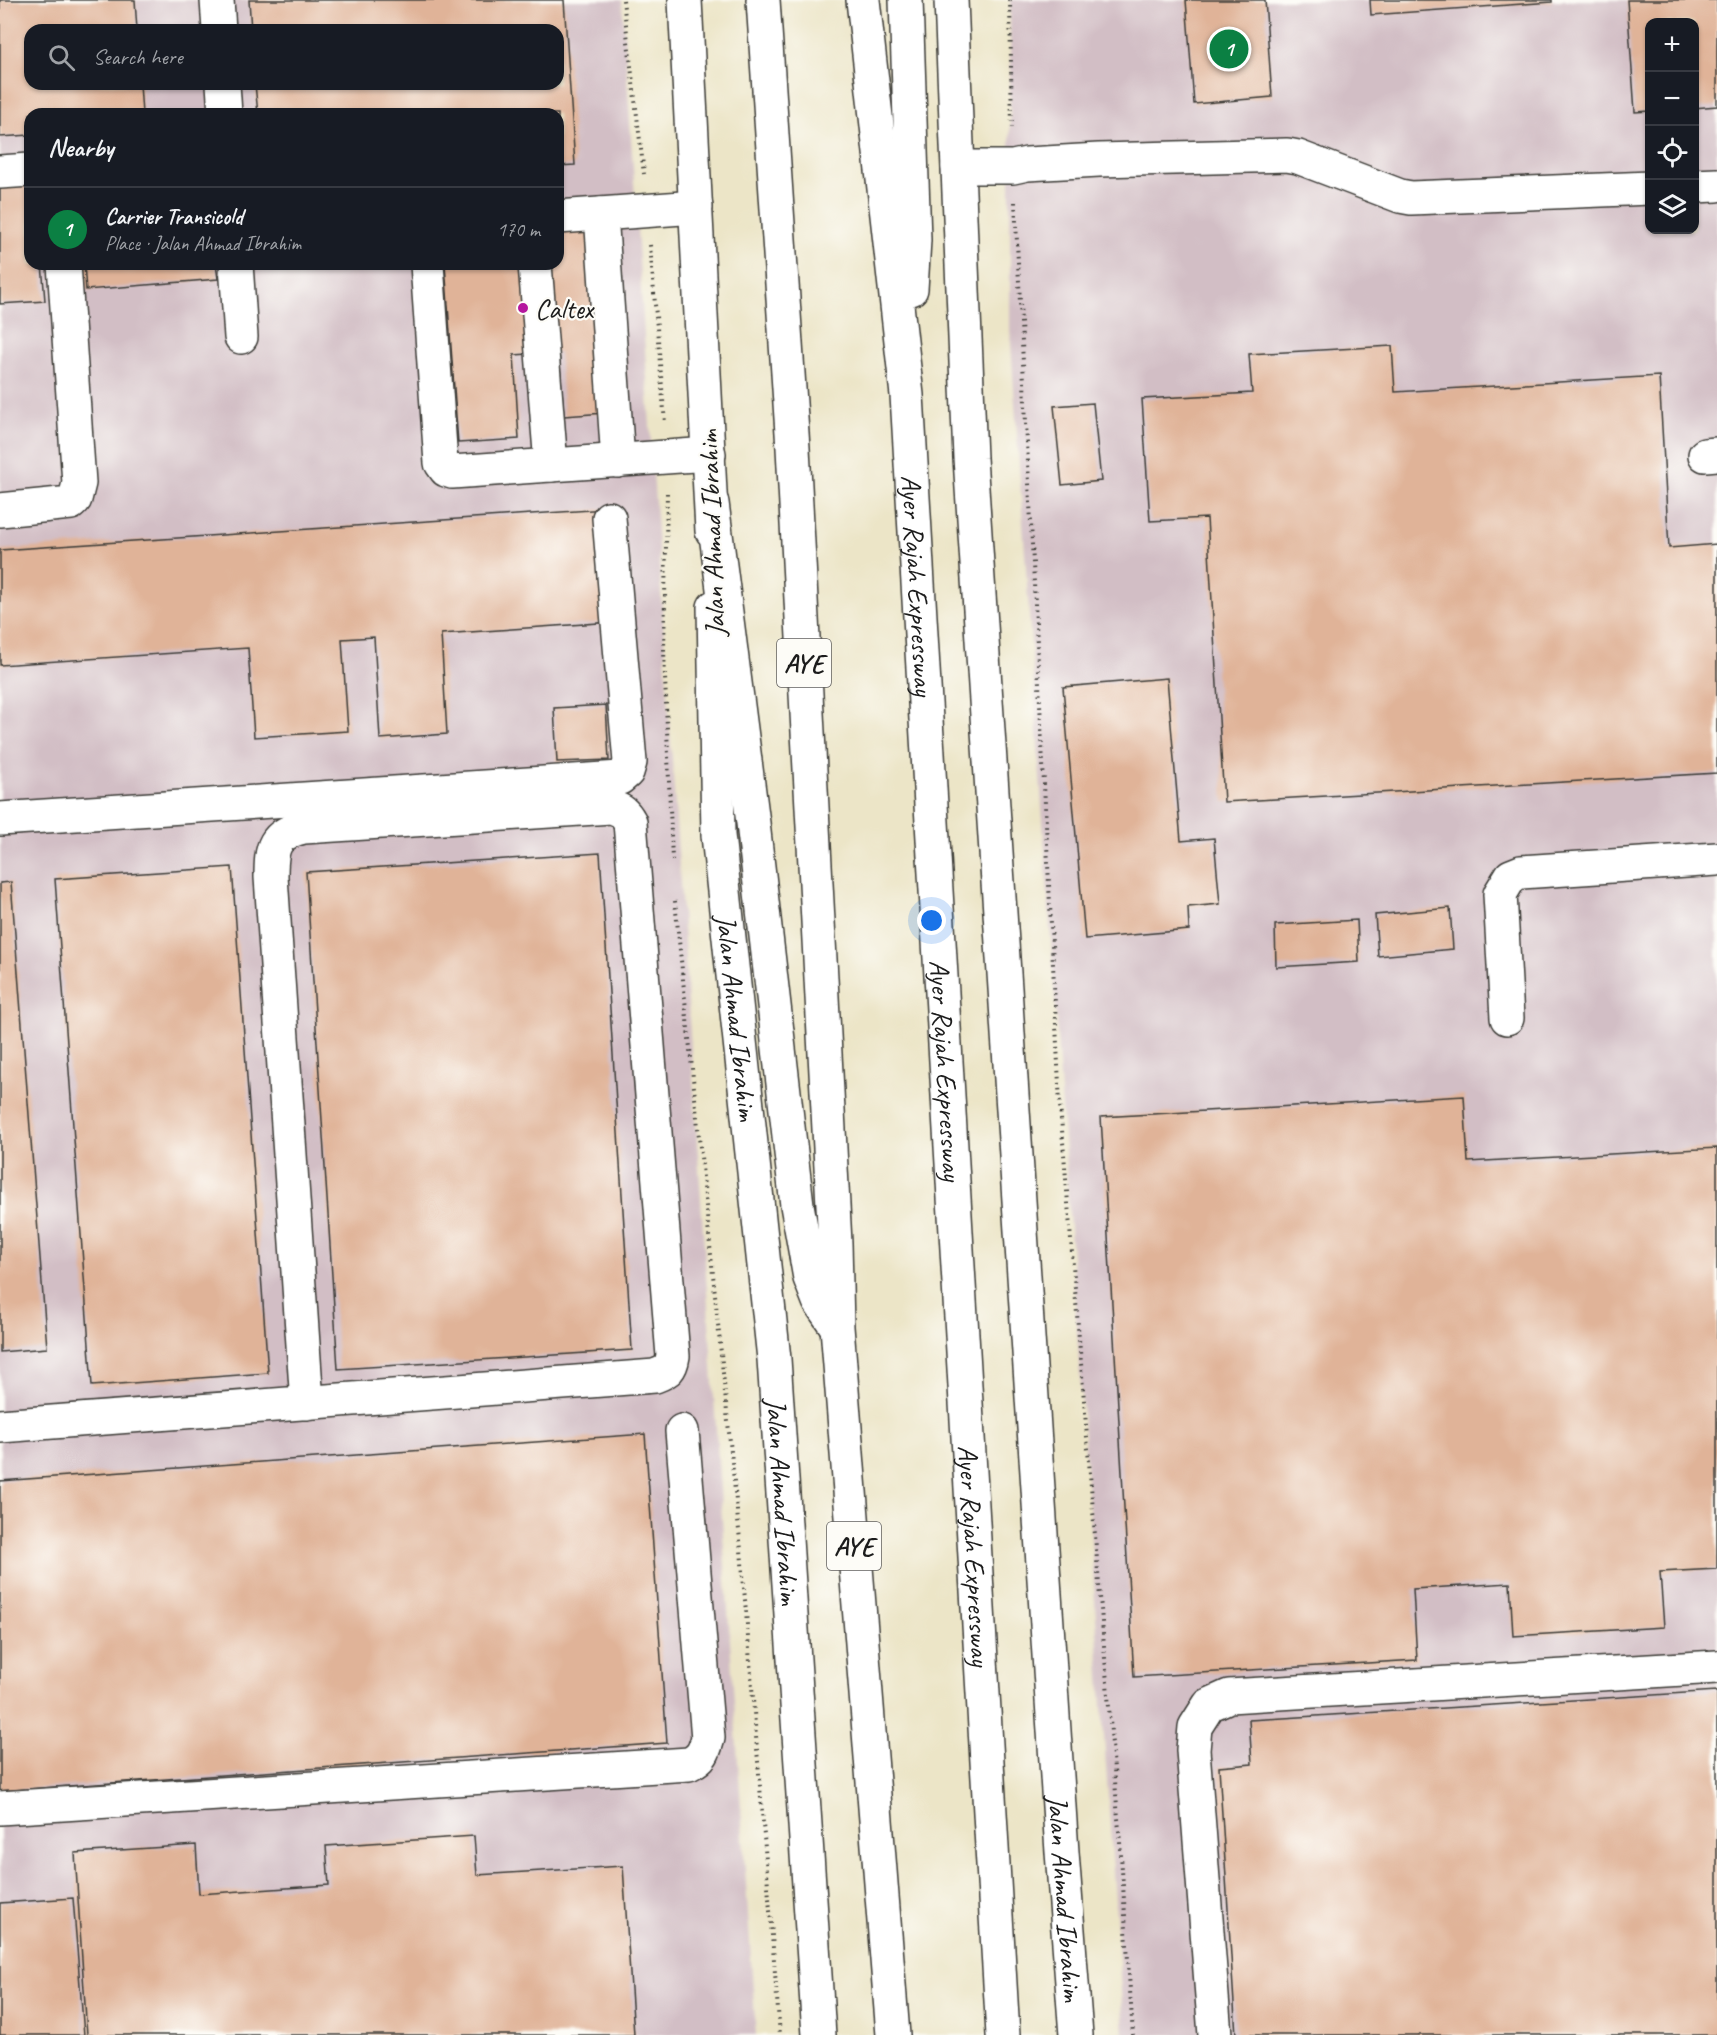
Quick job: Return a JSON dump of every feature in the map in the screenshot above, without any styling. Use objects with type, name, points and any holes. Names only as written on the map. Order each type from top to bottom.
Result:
[{"type":"main road","points":[[217,0],[219,24]]},
{"type":"main road","name":"Jalan Ahmad Ibrahim","points":[[685,0],[712,503],[718,835],[774,1359],[819,2035]]},
{"type":"main road","name":"AYE","points":[[763,0],[793,448],[835,1243],[837,1327],[892,2035]]},
{"type":"main road","name":"Ayer Rajah Expressway","points":[[863,0],[907,395],[1003,2035]]},
{"type":"main road","points":[[906,0],[914,240],[907,395]]},
{"type":"main road","name":"Jalan Ahmad Ibrahim","points":[[951,0],[971,470],[1060,1828],[1076,2035]]},
{"type":"main road","points":[[223,90],[225,108]]},
{"type":"main road","points":[[958,167],[1013,167],[1027,164],[1099,160],[1287,155],[1410,198],[1645,188]]},
{"type":"main road","points":[[0,172],[24,170]]},
{"type":"main road","points":[[1699,186],[1717,185]]},
{"type":"main road","points":[[564,217],[696,207]]},
{"type":"main road","points":[[601,214],[618,461]]},
{"type":"main road","points":[[0,510],[71,503],[77,493],[79,483],[64,270]]},
{"type":"main road","points":[[236,270],[241,337]]},
{"type":"main road","points":[[428,270],[443,466],[446,470],[452,472],[709,454]]},
{"type":"main road","points":[[536,270],[551,465]]},
{"type":"main road","points":[[712,503],[753,823],[797,1205],[810,1278],[819,1301],[837,1327]]},
{"type":"main road","points":[[0,819],[620,778],[627,772],[630,762],[609,518]]},
{"type":"main road","points":[[0,1426],[656,1376],[668,1371],[672,1365],[673,1344],[630,822],[625,813],[619,809],[611,807],[304,827],[290,830],[280,836],[274,845],[271,877],[307,1402]]},
{"type":"main road","points":[[1507,1018],[1500,894],[1511,876],[1521,872],[1717,859]]},
{"type":"main road","points":[[0,1808],[689,1764],[699,1760],[708,1738],[682,1431]]},
{"type":"main road","points":[[1215,2035],[1193,1750],[1195,1727],[1209,1705],[1229,1696],[1717,1667]]},
{"type":"path","points":[[623,0],[642,148],[668,457],[664,650],[672,860]]},
{"type":"path","points":[[1010,0],[1013,167],[1060,1105],[1121,1855],[1133,2035]]},
{"type":"path","points":[[674,896],[741,1550],[780,2035]]},
{"type":"shaded area","points":[[0,0],[622,0],[756,2035],[0,2035]]},
{"type":"shaded area","points":[[1010,0],[1717,0],[1717,2035],[1124,2035],[1010,329]]},
{"type":"building","points":[[0,0],[135,0],[137,24],[24,24],[24,90],[140,90],[142,108],[24,108],[24,135],[0,137]]},
{"type":"building","points":[[249,0],[564,0],[575,165],[564,166],[564,108],[257,108],[256,90],[564,90],[564,24],[251,24]]},
{"type":"building","points":[[1186,0],[1265,0],[1272,97],[1194,104]]},
{"type":"building","points":[[1370,0],[1552,0],[1552,2],[1371,15]]},
{"type":"building","points":[[1627,0],[1717,0],[1717,106],[1699,108],[1699,18],[1645,18],[1645,111],[1635,112]]},
{"type":"building","points":[[24,181],[24,270],[42,270],[45,301],[0,304],[0,183]]},
{"type":"building","name":"Caltex","points":[[592,229],[605,413],[564,416],[559,352],[514,355],[519,439],[458,443],[445,270],[564,270],[564,231]]},
{"type":"building","points":[[84,270],[217,270],[218,279],[86,290]]},
{"type":"building","points":[[1392,346],[1395,392],[1659,376],[1669,548],[1717,544],[1717,773],[1224,802],[1207,518],[1150,521],[1142,399],[1252,393],[1249,354]]},
{"type":"building","points":[[1093,403],[1101,481],[1062,485],[1054,406]]},
{"type":"building","points":[[606,509],[613,622],[441,634],[447,734],[380,739],[374,637],[342,639],[348,731],[254,737],[248,648],[0,665],[0,550]]},
{"type":"building","points":[[1167,678],[1181,841],[1214,838],[1220,904],[1188,907],[1189,930],[1085,939],[1063,687]]},
{"type":"building","points":[[606,705],[609,760],[557,762],[554,708]]},
{"type":"building","points":[[600,853],[632,1350],[338,1369],[306,872]]},
{"type":"building","points":[[232,867],[268,1373],[92,1386],[55,879]]},
{"type":"building","points":[[11,882],[47,1348],[0,1352],[0,883]]},
{"type":"building","points":[[1450,908],[1453,949],[1378,956],[1375,915]]},
{"type":"building","points":[[1357,920],[1359,962],[1276,967],[1275,925]]},
{"type":"building","points":[[1464,1096],[1468,1162],[1717,1148],[1717,1569],[1660,1572],[1664,1627],[1513,1636],[1510,1583],[1413,1589],[1417,1660],[1134,1677],[1101,1117]]},
{"type":"building","points":[[645,1434],[667,1743],[0,1791],[0,1481]]},
{"type":"building","points":[[1717,1691],[1717,2035],[1236,2035],[1219,1767],[1252,1764],[1249,1720]]},
{"type":"building","points":[[474,1836],[477,1875],[623,1866],[634,2035],[87,2035],[75,1853],[196,1845],[199,1894],[329,1885],[326,1846]]},
{"type":"building","points":[[73,1898],[84,2035],[0,2035],[0,1903]]},
{"type":"place","name":"Carrier Transicold","points":[[1229,49]]},
{"type":"place","name":"Caltex","points":[[523,308]]}]
